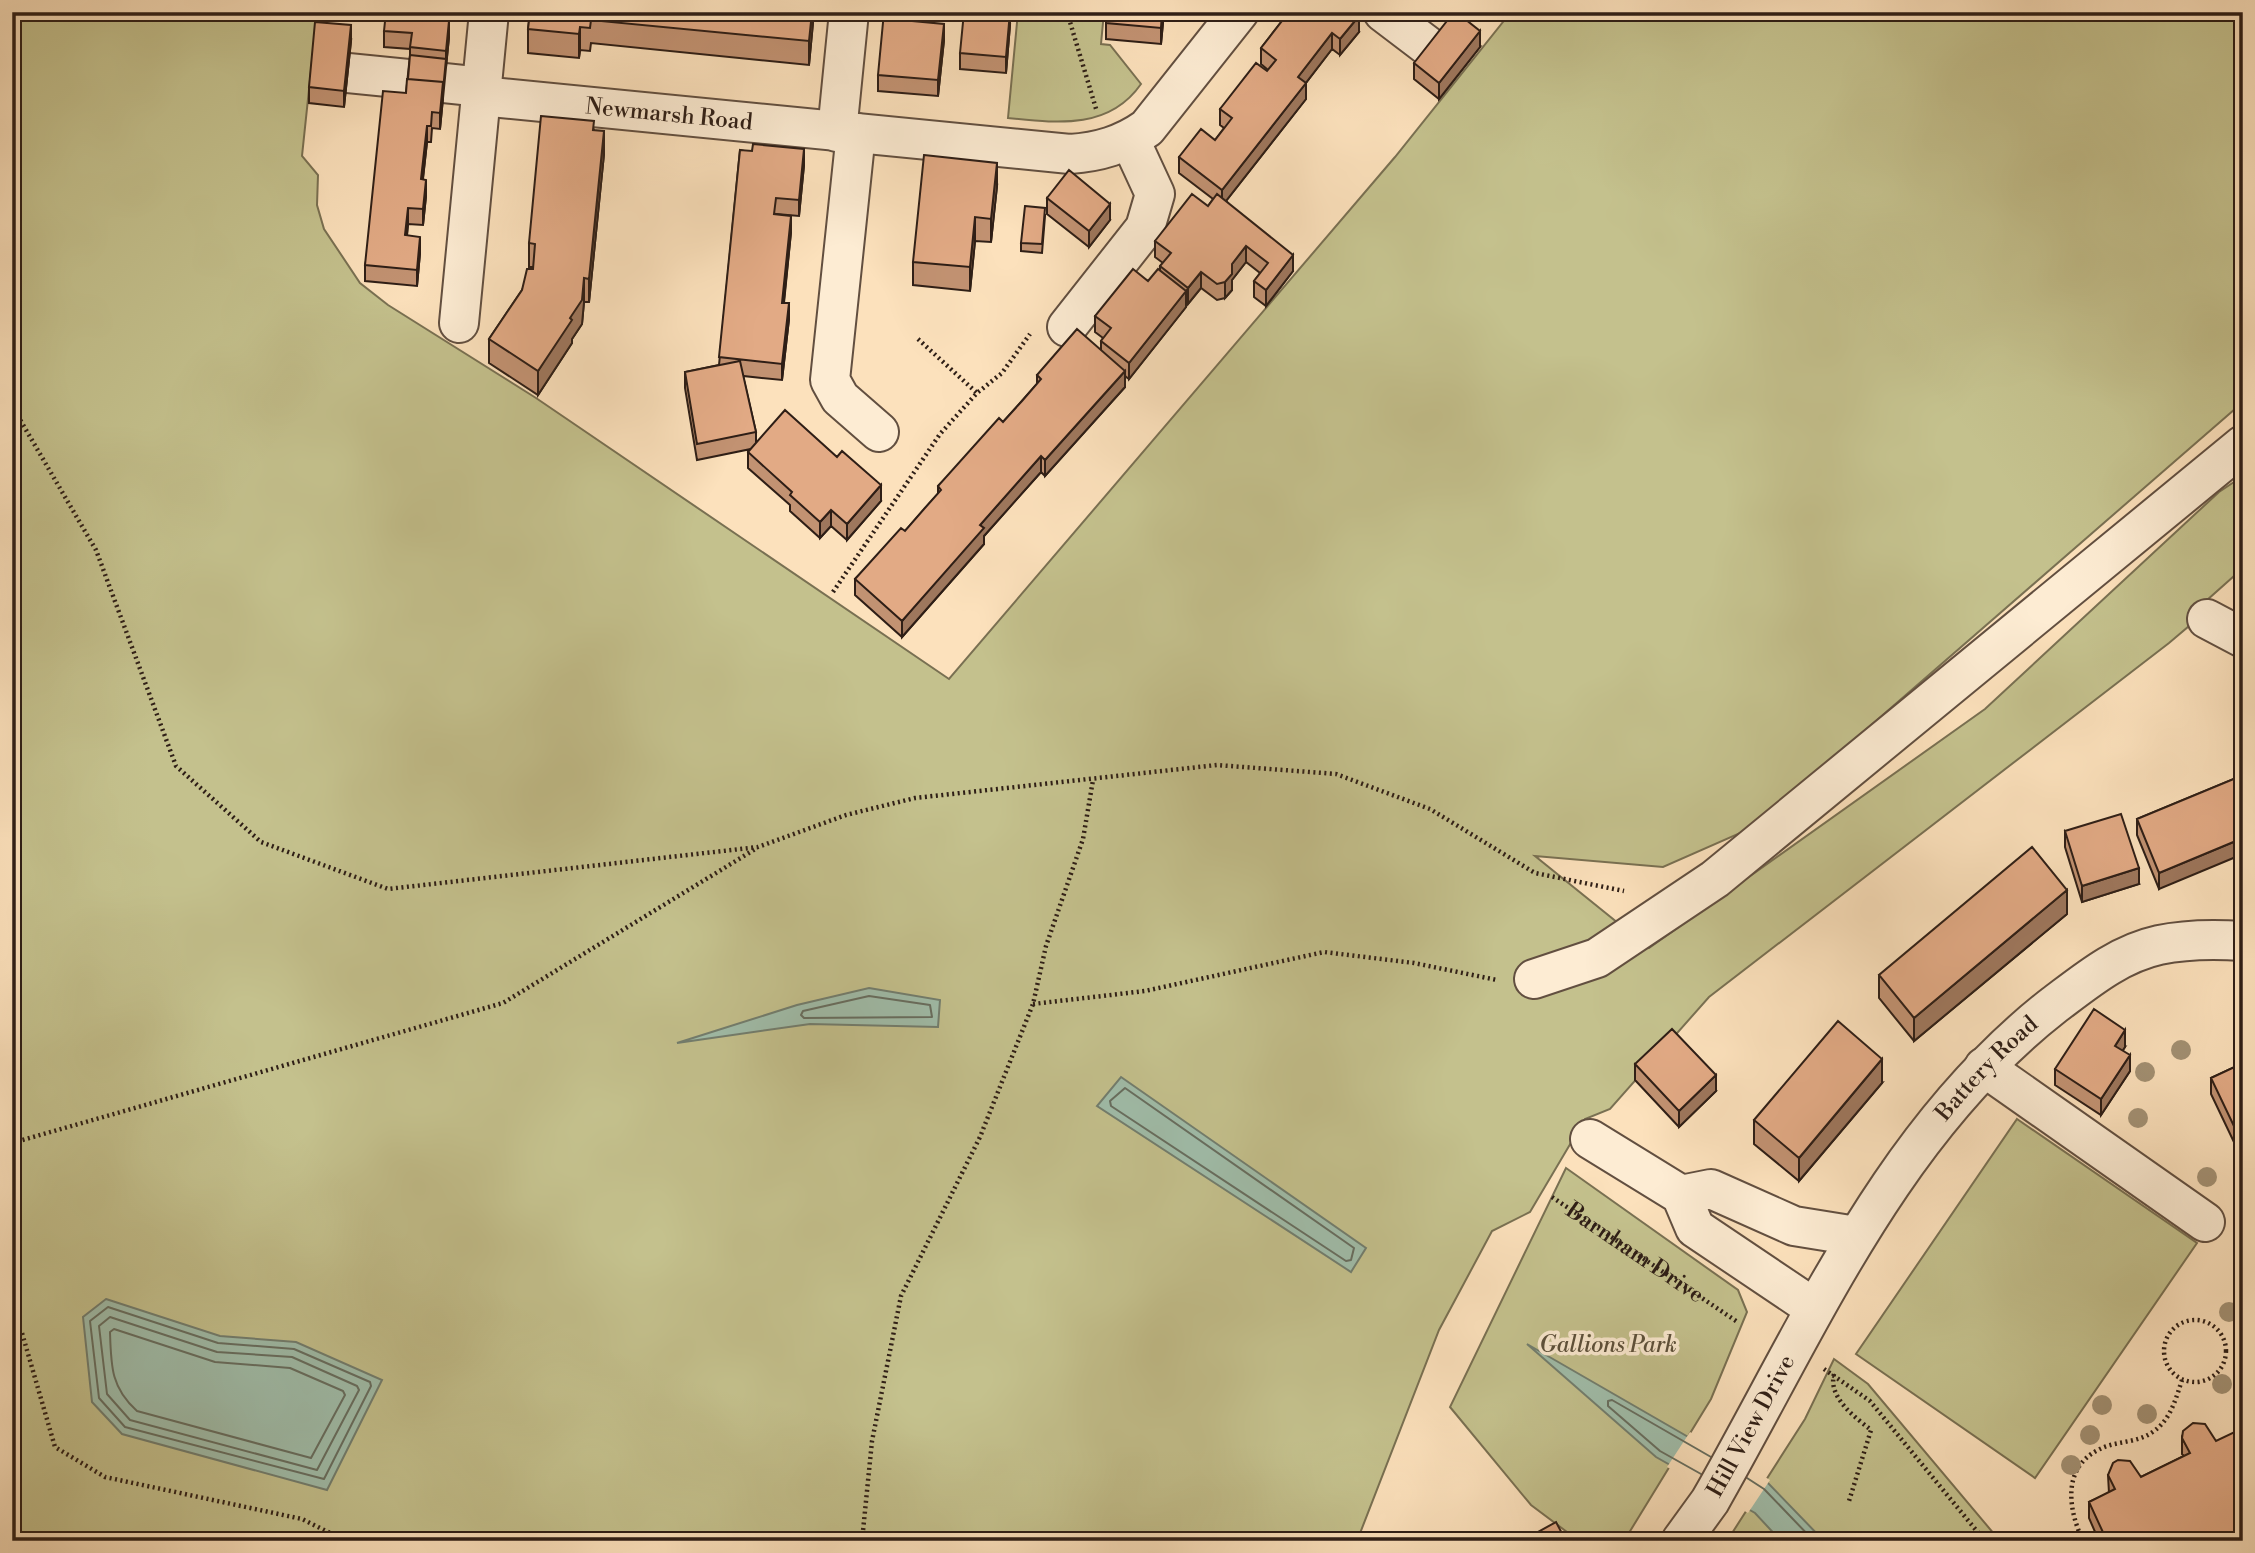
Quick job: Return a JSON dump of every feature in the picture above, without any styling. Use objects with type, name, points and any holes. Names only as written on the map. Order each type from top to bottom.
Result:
[{"type":"street","points":[[459,323],[489,12]]},
{"type":"street","points":[[849,12],[846,133],[830,380],[840,398],[879,432]]},
{"type":"street","name":"Newmarsh Road","points":[[348,73],[426,81],[481,92],[846,133],[1070,154],[1089,153],[1130,140],[1147,128],[1238,12]]},
{"type":"street","points":[[1383,12],[1433,50]]},
{"type":"street","points":[[1050,330],[1146,228],[1155,194],[1130,140]]},
{"type":"street","points":[[1534,979],[1597,958],[1715,878],[2243,444]]},
{"type":"street","points":[[2207,619],[2243,638]]},
{"type":"street","name":"Battery Road","points":[[1814,1308],[1856,1236],[1903,1165],[1984,1067],[2035,1020],[2113,962],[2157,946],[2207,938],[2243,941]]},
{"type":"street","points":[[1984,1067],[2205,1222]]},
{"type":"street","points":[[1590,1139],[1681,1195],[1695,1228],[1814,1308]]},
{"type":"street","points":[[1681,1195],[1711,1189],[1794,1226],[1856,1236]]},
{"type":"street","name":"Hill View Drive","points":[[1681,1541],[1710,1501],[1814,1308]]},
{"type":"path","points":[[1067,12],[1097,111]]},
{"type":"path","points":[[833,592],[940,434],[977,393],[1050,330]]},
{"type":"path","points":[[918,339],[977,393]]},
{"type":"path","points":[[12,406],[96,550],[176,766],[261,842],[388,889],[758,847]]},
{"type":"path","points":[[12,1143],[503,1003],[758,847],[846,815],[915,797],[1217,765],[1336,774],[1430,809],[1535,873],[1617,892],[1629,890]]},
{"type":"path","points":[[862,1541],[872,1441],[901,1296],[981,1137],[1033,1004],[1046,946],[1083,839],[1093,780]]},
{"type":"path","points":[[1033,1004],[1145,991],[1324,952],[1414,963],[1506,982],[1534,979]]},
{"type":"path","name":"Barnham Drive","points":[[1552,1197],[1739,1323]]},
{"type":"path","points":[[2189,1321],[2202,1321],[2214,1326],[2223,1336],[2227,1349],[2225,1361],[2218,1373],[2207,1380],[2182,1380],[2172,1372],[2165,1360],[2169,1335],[2177,1326],[2189,1321]]},
{"type":"path","points":[[12,1329],[22,1333],[55,1447],[105,1476],[302,1519],[346,1541]]},
{"type":"path","points":[[1823,1368],[1870,1401],[1985,1541]]},
{"type":"path","points":[[1836,1375],[1832,1383],[1840,1400],[1871,1430],[1849,1501]]},
{"type":"path","points":[[2083,1541],[2070,1506],[2071,1487],[2077,1472],[2085,1459],[2099,1449],[2140,1441],[2157,1430],[2169,1416],[2182,1380]]},
{"type":"green space","points":[[12,12],[329,12],[316,23],[302,156],[318,175],[317,205],[324,229],[360,283],[388,305],[536,398],[949,679],[1395,157],[1511,12],[2243,12],[2243,402],[1754,827],[1663,867],[1535,856],[1649,948],[1985,709],[2219,492],[2243,476],[2243,568],[2206,601],[2189,626],[2169,643],[1709,997],[1610,1109],[1585,1119],[1530,1212],[1492,1231],[1439,1330],[1357,1541],[12,1541]]},
{"type":"green space","points":[[1018,12],[1104,12],[1101,44],[1110,45],[1141,84],[1128,99],[1098,116],[1063,122],[1008,118]]},
{"type":"green space","points":[[2017,1119],[2197,1243],[2035,1478],[1856,1354]]},
{"type":"green space","name":"Gallions Park","points":[[1566,1168],[1738,1290],[1747,1312],[1711,1399],[1624,1541],[1579,1541],[1531,1505],[1450,1407]]},
{"type":"green space","points":[[1834,1359],[1868,1384],[2000,1541],[1727,1541],[1805,1419]]},
{"type":"water","points":[[869,988],[940,1000],[938,1027],[810,1024],[677,1043],[797,1005]]},
{"type":"water","points":[[1121,1077],[1366,1248],[1351,1272],[1097,1106]]},
{"type":"water","points":[[106,1299],[220,1336],[296,1342],[382,1380],[327,1490],[122,1434],[92,1402],[83,1317]]},
{"type":"water","points":[[1527,1344],[1768,1483],[1824,1541],[1781,1541],[1755,1513],[1656,1457]]},
{"type":"pier","points":[[1690,1432],[1770,1480],[1748,1513],[1667,1467]]},
{"type":"building","points":[[386,12],[442,12],[442,20],[449,21],[446,51],[410,47],[412,33],[384,31]]},
{"type":"building","points":[[530,12],[812,12],[809,41],[591,20],[590,28],[580,27],[579,34],[528,29]]},
{"type":"building","points":[[884,12],[914,12],[913,21],[944,24],[938,80],[878,75]]},
{"type":"building","points":[[964,12],[1010,12],[1006,57],[960,53]]},
{"type":"building","points":[[1106,12],[1162,12],[1161,28],[1106,23]]},
{"type":"building","points":[[1289,12],[1355,12],[1359,16],[1340,39],[1332,33],[1298,77],[1306,83],[1222,190],[1179,157],[1201,129],[1215,140],[1232,118],[1220,109],[1256,63],[1267,71],[1276,60],[1261,48]]},
{"type":"building","points":[[1454,12],[1480,31],[1439,83],[1414,63]]},
{"type":"building","points":[[315,22],[351,25],[344,91],[309,87]]},
{"type":"building","points":[[410,55],[446,59],[443,90],[443,82],[408,79]]},
{"type":"building","points":[[407,79],[443,82],[440,113],[432,112],[431,126],[427,126],[421,179],[426,180],[423,209],[408,208],[405,235],[420,237],[417,270],[365,265],[383,91],[406,93]]},
{"type":"building","points":[[541,116],[594,121],[593,130],[604,131],[589,279],[584,278],[582,300],[570,318],[572,320],[538,371],[489,339],[522,290],[527,269],[533,269],[535,244],[529,243]]},
{"type":"building","points":[[753,144],[804,149],[799,200],[776,198],[774,214],[791,216],[782,303],[789,303],[782,364],[719,357],[740,150],[752,151]]},
{"type":"building","points":[[924,155],[997,163],[991,219],[975,217],[970,267],[913,262]]},
{"type":"building","points":[[1069,170],[1110,204],[1089,231],[1047,198]]},
{"type":"building","points":[[1192,194],[1208,206],[1217,194],[1293,255],[1266,290],[1254,281],[1268,263],[1246,246],[1232,264],[1232,274],[1225,282],[1217,284],[1201,272],[1188,288],[1160,266],[1171,253],[1155,241]]},
{"type":"building","points":[[1025,206],[1045,208],[1042,244],[1021,243]]},
{"type":"building","points":[[1133,269],[1148,281],[1158,269],[1186,291],[1129,363],[1101,341],[1111,328],[1095,316]]},
{"type":"building","points":[[1077,329],[1125,371],[1045,460],[1041,456],[980,525],[984,528],[902,621],[855,579],[901,528],[905,531],[941,490],[938,486],[999,418],[1003,422],[1022,401],[1041,379],[1037,375]]},
{"type":"building","points":[[740,361],[756,432],[697,444],[685,372]]},
{"type":"building","points":[[785,410],[837,457],[842,451],[881,485],[847,524],[831,510],[820,522],[748,452]]},
{"type":"building","points":[[2236,778],[2243,793],[2243,838],[2159,873],[2137,819]]},
{"type":"building","points":[[2121,814],[2139,868],[2082,886],[2065,831]]},
{"type":"building","points":[[2032,847],[2067,890],[1914,1018],[1879,975]]},
{"type":"building","points":[[2094,1009],[2125,1030],[2115,1046],[2130,1055],[2101,1099],[2055,1069]]},
{"type":"building","points":[[1838,1021],[1882,1059],[1799,1158],[1754,1120]]},
{"type":"building","points":[[1672,1029],[1716,1075],[1679,1111],[1635,1064]]},
{"type":"building","points":[[2243,1063],[2243,1145],[2211,1078]]},
{"type":"building","points":[[2193,1423],[2205,1424],[2216,1441],[2243,1428],[2243,1541],[2107,1541],[2089,1502],[2115,1489],[2108,1475],[2113,1463],[2118,1460],[2130,1461],[2141,1477],[2190,1453],[2182,1438],[2183,1431]]},
{"type":"building","points":[[1556,1522],[1566,1541],[1524,1541],[1527,1538]]}]
